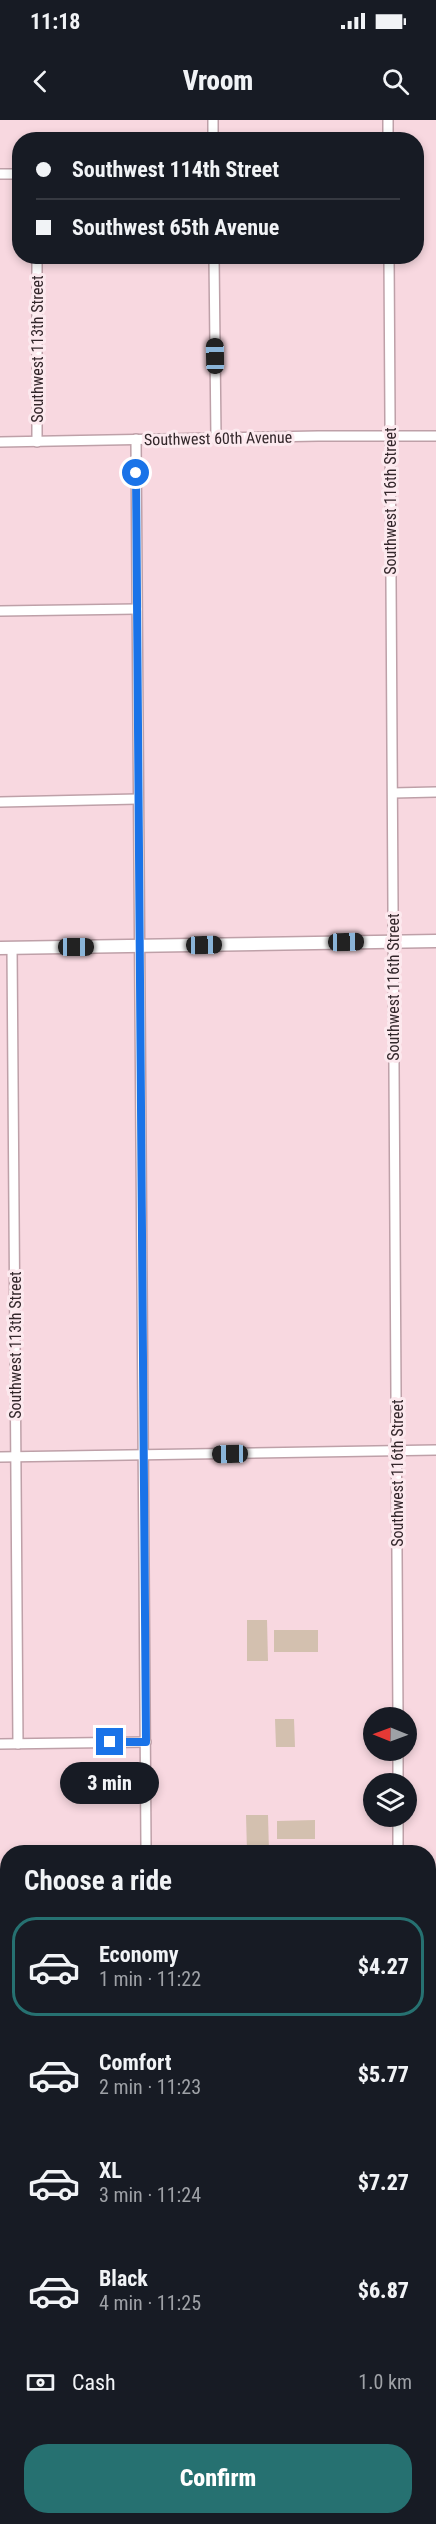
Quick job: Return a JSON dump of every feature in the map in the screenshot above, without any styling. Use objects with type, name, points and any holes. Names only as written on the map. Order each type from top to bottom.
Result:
[{"type":"street","name":"Southwest 113th Street","points":[[37,264],[37,442]]},
{"type":"street","points":[[214,264],[216,438]]},
{"type":"street","name":"Southwest 116th Street","points":[[389,264],[398,1707]]},
{"type":"street","name":"Southwest 60th Avenue","points":[[0,442],[436,436]]},
{"type":"street","points":[[136,440],[146,1845]]},
{"type":"street","points":[[0,611],[137,609]]},
{"type":"street","points":[[393,793],[436,792]]},
{"type":"street","points":[[0,802],[138,800]]},
{"type":"street","points":[[6,948],[436,941]]},
{"type":"street","name":"Southwest 113th Street","points":[[6,948],[16,1457],[18,1744]]},
{"type":"street","points":[[0,1457],[436,1450]]},
{"type":"street","points":[[0,1744],[146,1742]]},
{"type":"street","points":[[398,1827],[398,1845]]},
{"type":"shaded area","points":[[247,1620],[267,1620],[268,1661],[247,1661]]},
{"type":"shaded area","points":[[274,1630],[318,1630],[318,1652],[274,1652]]},
{"type":"shaded area","points":[[275,1719],[294,1719],[295,1747],[276,1747]]},
{"type":"shaded area","points":[[246,1815],[268,1815],[269,1845],[247,1845]]},
{"type":"shaded area","points":[[315,1820],[315,1839],[277,1839],[277,1821]]},
{"type":"route","points":[[110,1742],[146,1742],[136,473]]}]
